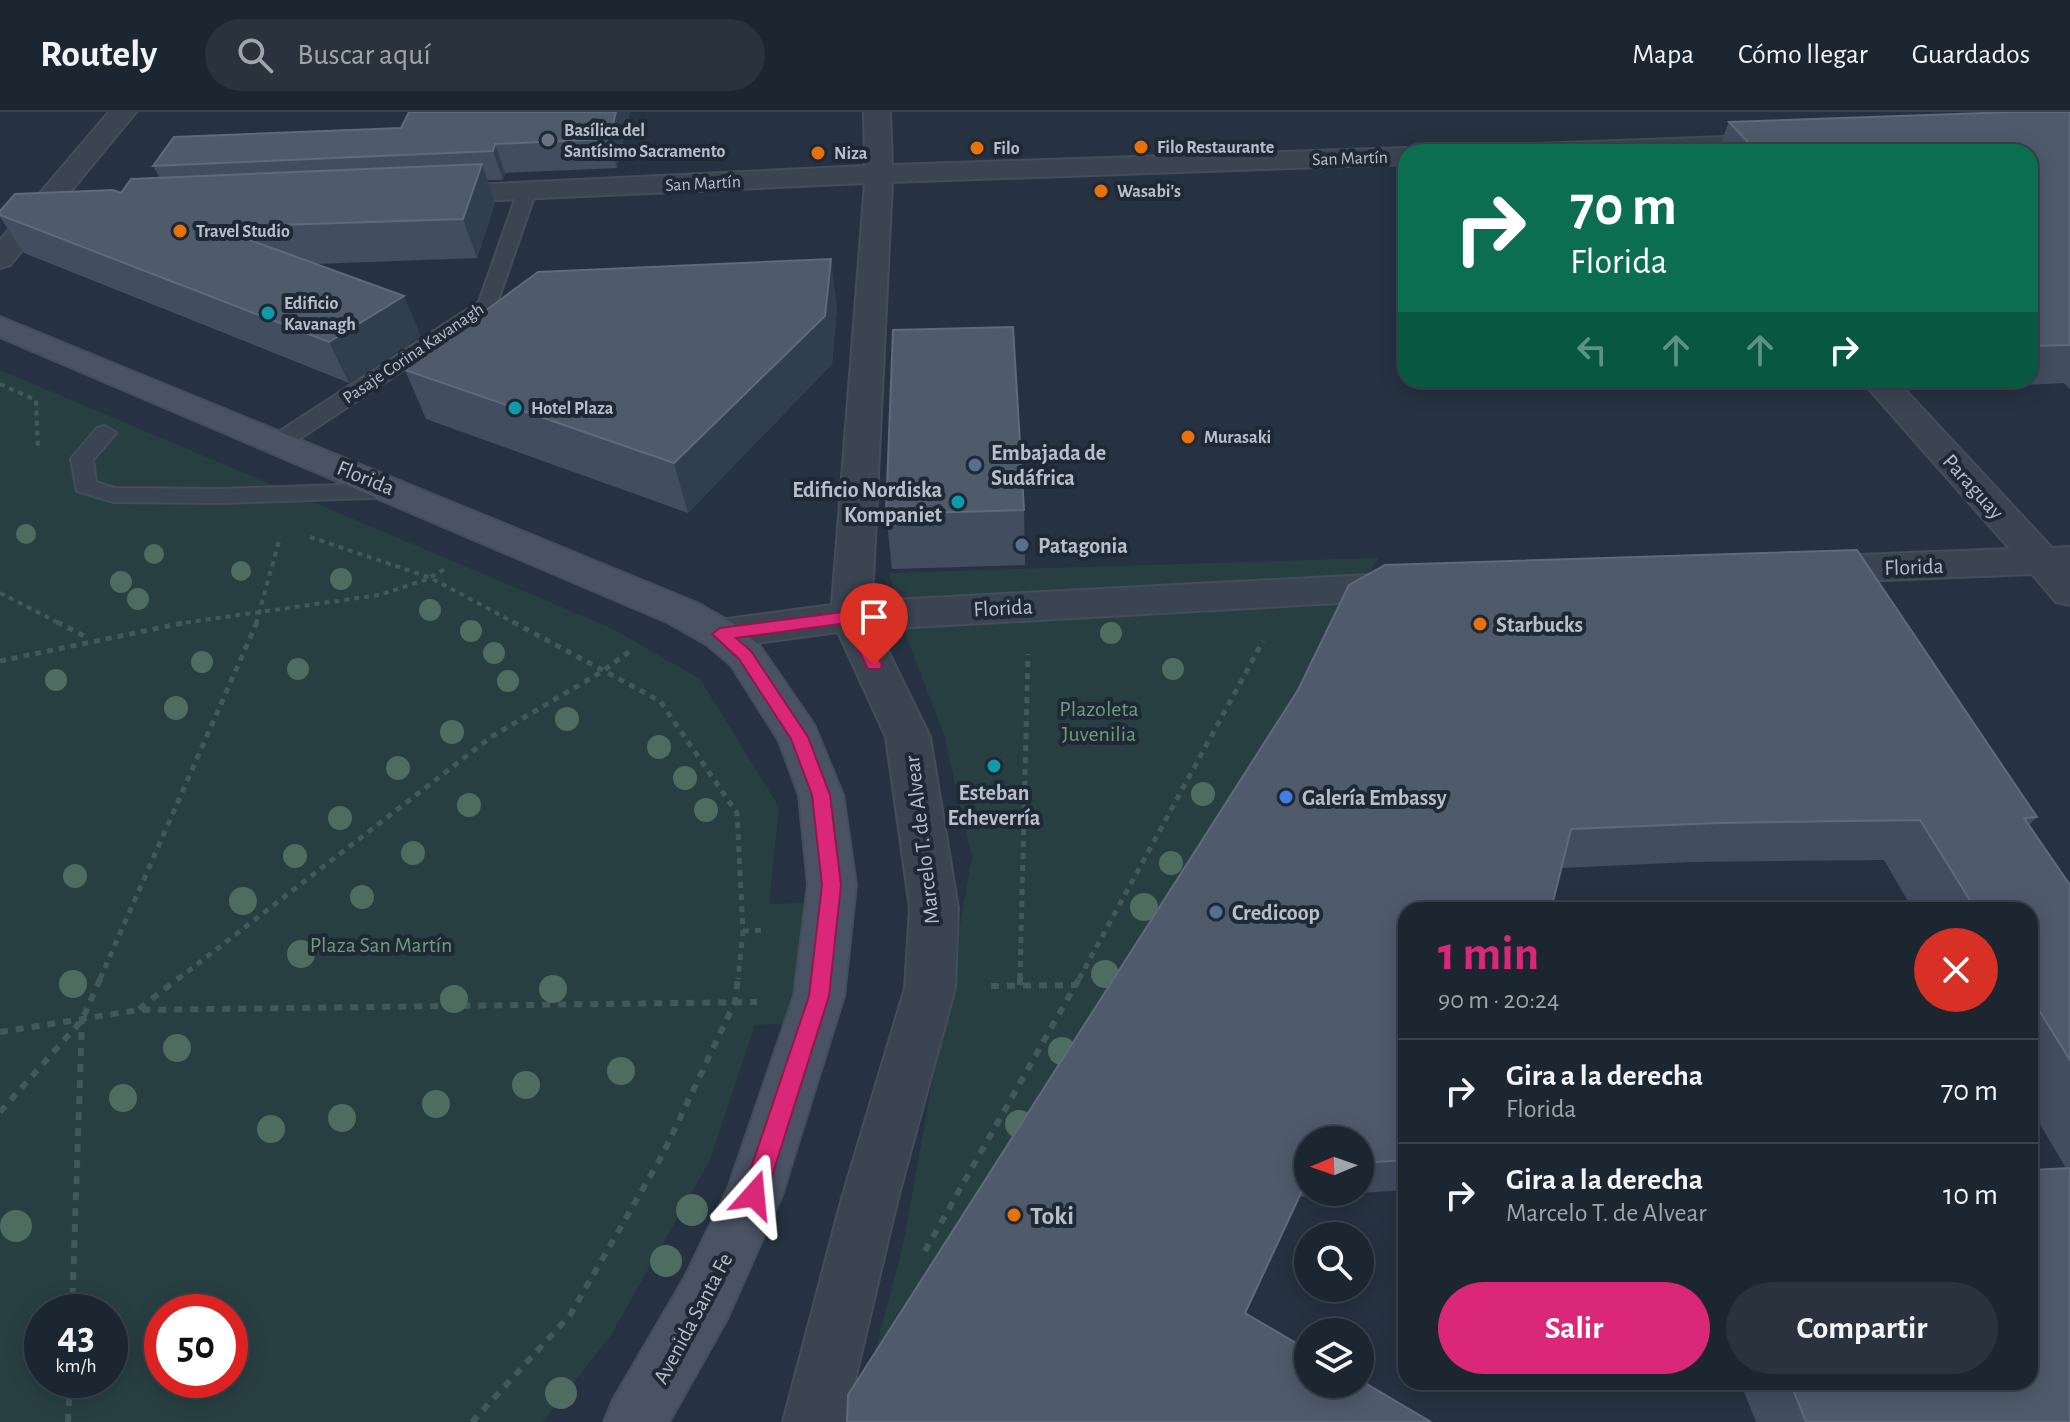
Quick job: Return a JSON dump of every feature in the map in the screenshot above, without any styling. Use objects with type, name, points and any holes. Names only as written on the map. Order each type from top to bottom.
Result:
[{"type":"main road","name":"Florida","points":[[0,326],[398,490],[683,613],[720,634]]},
{"type":"main road","name":"Avenida Santa Fe","points":[[635,1422],[706,1298],[754,1195],[819,996],[828,932],[832,885],[821,795],[799,737],[745,655],[720,634]]},
{"type":"street","points":[[0,259],[123,112]]},
{"type":"street","name":"Marcelo T. de Alvear","points":[[814,1422],[870,1198],[930,988],[934,908],[908,737],[851,616],[879,174],[877,112]]},
{"type":"street","points":[[1642,121],[1663,144]]},
{"type":"street","points":[[1775,144],[1810,142]]},
{"type":"street","name":"San Martín","points":[[401,197],[879,174],[1398,156]]},
{"type":"street","points":[[0,214],[71,211]]},
{"type":"street","name":"Paraguay","points":[[1886,388],[2056,560],[2070,592]]},
{"type":"street","name":"Florida","points":[[1771,572],[2056,560]]},
{"type":"street","name":"Florida","points":[[720,634],[851,616],[1436,585]]},
{"type":"lane","name":"Pasaje Corina Kavanagh","points":[[279,442],[488,305],[527,191]]},
{"type":"lane","points":[[105,433],[82,459],[85,486],[113,495],[222,496],[398,490]]},
{"type":"path","points":[[298,533],[431,578],[660,701],[737,813],[743,931],[735,1002],[663,1154],[570,1315],[472,1422]]},
{"type":"path","points":[[0,661],[88,638],[262,610],[362,600],[431,578],[457,562]]},
{"type":"path","points":[[924,1253],[1076,985],[1291,591]]},
{"type":"path","points":[[0,593],[88,638]]},
{"type":"path","points":[[1020,985],[1030,606]]},
{"type":"path","points":[[0,1112],[82,1020],[262,610]]},
{"type":"path","points":[[138,1010],[491,737],[603,671]]},
{"type":"path","points":[[930,988],[1076,985]]},
{"type":"path","points":[[0,1032],[138,1010],[735,1002]]},
{"type":"path","points":[[73,1294],[82,1020]]},
{"type":"path","points":[[68,1422],[69,1398]]},
{"type":"green space","name":"Plaza San Martín","points":[[0,370],[611,628],[700,679],[779,807],[769,904],[809,903],[798,1023],[755,1025],[710,1160],[611,1335],[543,1422],[0,1422]]},
{"type":"green space","name":"Plazoleta Juvenilia","points":[[1378,558],[858,1416],[903,1246],[972,857],[944,735],[907,638],[889,573]]},
{"type":"building","points":[[409,112],[616,112],[609,139],[495,144],[493,151],[153,166],[174,137],[401,128]]},
{"type":"building","points":[[2070,112],[2070,345],[2038,346],[2038,144],[1750,144],[1729,122]]},
{"type":"building","points":[[482,164],[463,219],[214,227],[404,296],[329,342],[0,215],[15,194],[113,190],[121,193],[131,179]]},
{"type":"building","points":[[831,259],[825,316],[674,463],[405,370],[538,272]]},
{"type":"building","name":"Edificio Nordiska Kompaniet","points":[[1013,327],[1024,510],[886,514],[893,330]]},
{"type":"building","points":[[1857,550],[2037,817],[2024,818],[2070,885],[2070,1060],[2038,1009],[2038,902],[1971,902],[1920,820],[1571,829],[1553,902],[1398,902],[1398,1161],[1374,1162],[1374,1126],[1294,1126],[1295,1206],[1245,1313],[1294,1342],[1294,1398],[1374,1398],[1374,1388],[1431,1422],[847,1422],[848,1395],[1298,690],[1349,585],[1385,565]]},
{"type":"building","points":[[2070,1168],[2070,1422],[1806,1422],[1793,1390],[2038,1390],[2038,1170]]},
{"type":"place","name":"Basílica del Santísimo Sacramento","points":[[548,140]]},
{"type":"place","name":"Filo Restaurante","points":[[1141,147]]},
{"type":"place","name":"Filo","points":[[977,148]]},
{"type":"place","name":"Niza","points":[[818,153]]},
{"type":"place","name":"Wasabi's","points":[[1101,191]]},
{"type":"place","name":"Travel Studio","points":[[180,231]]},
{"type":"place","name":"Edificio Kavanagh","points":[[268,313]]},
{"type":"place","name":"Hotel Plaza","points":[[515,408]]},
{"type":"place","name":"Murasaki","points":[[1188,437]]},
{"type":"place","name":"Embajada de Sudáfrica","points":[[975,465]]},
{"type":"place","name":"Edificio Nordiska Kompaniet","points":[[958,502]]},
{"type":"place","name":"Patagonia","points":[[1022,545]]},
{"type":"place","name":"Starbucks","points":[[1480,624]]},
{"type":"place","name":"Esteban Echeverría","points":[[994,766]]},
{"type":"place","name":"Galería Embassy","points":[[1286,797]]},
{"type":"place","name":"Credicoop","points":[[1216,912]]},
{"type":"place","name":"Toki","points":[[1014,1215]]},
{"type":"route","points":[[754,1195],[819,996],[832,885],[821,795],[799,737],[745,655],[720,634],[851,616],[874,665]]}]
